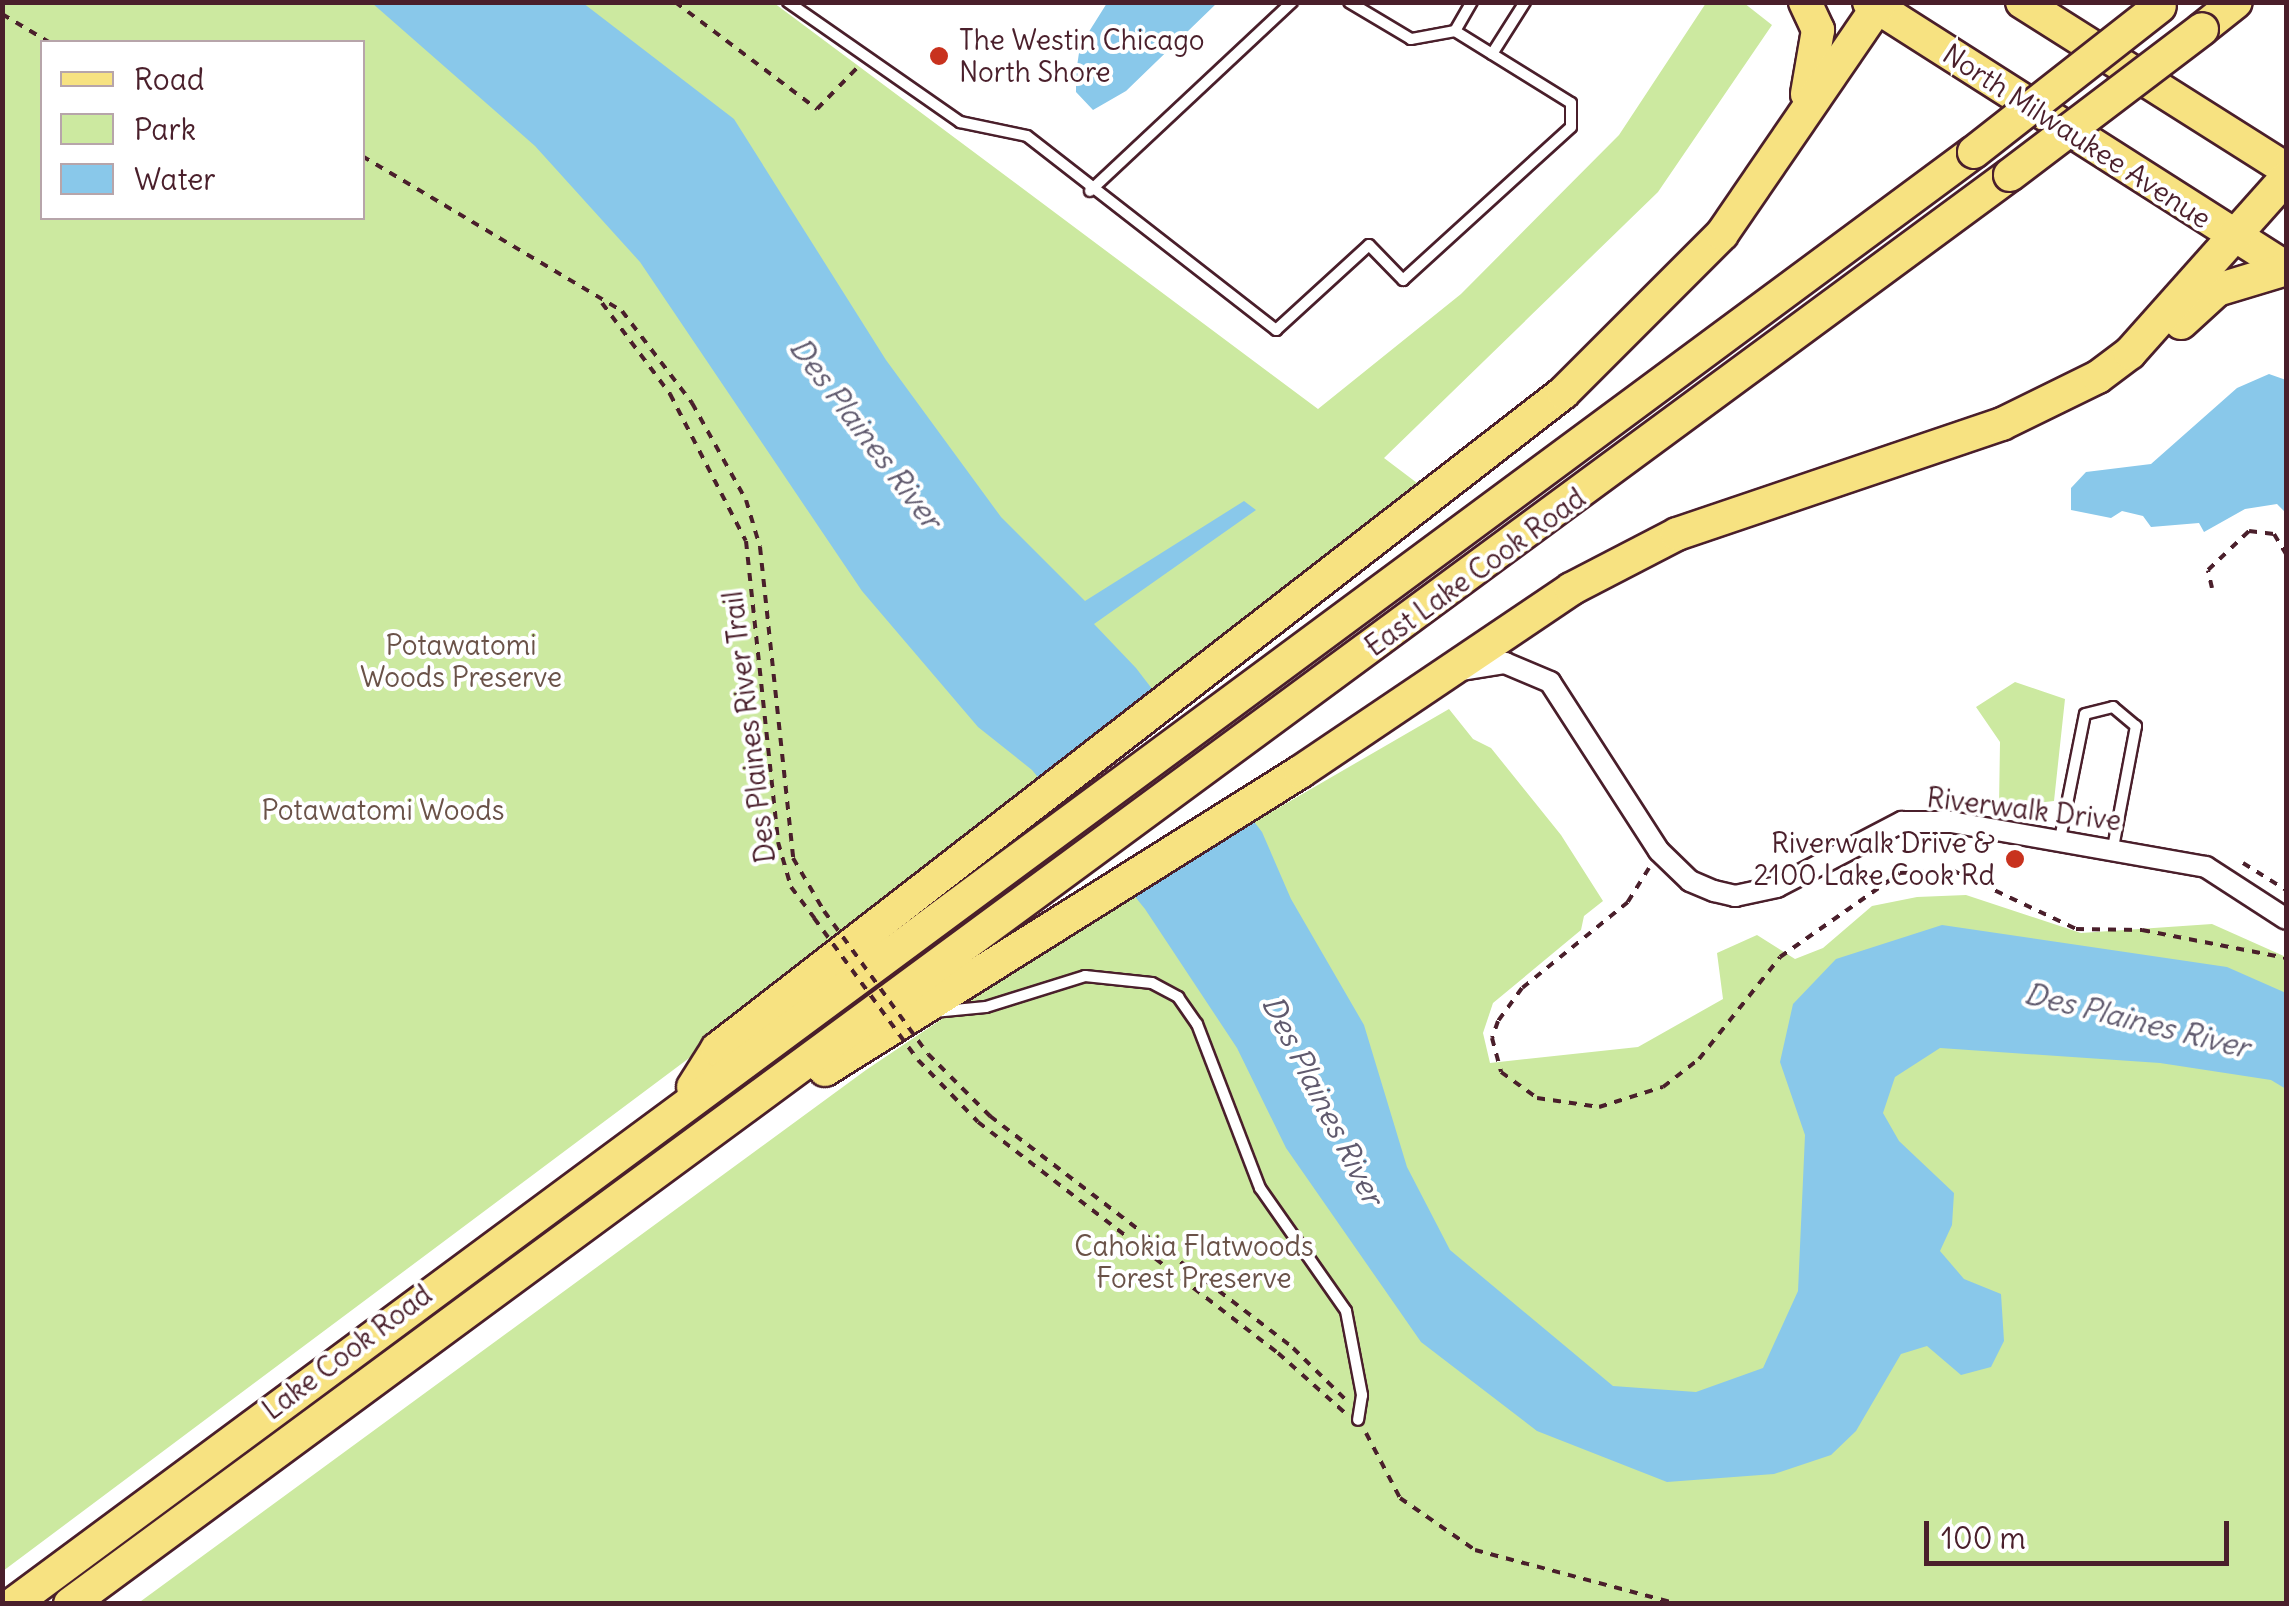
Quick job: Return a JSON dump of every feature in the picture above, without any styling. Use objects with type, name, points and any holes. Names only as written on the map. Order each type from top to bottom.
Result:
[{"type":"main road","points":[[1798,122],[1818,56],[1818,30],[1805,2]]},
{"type":"main road","points":[[2022,2],[2286,168]]},
{"type":"main road","name":"East Lake Cook Road","points":[[706,1130],[1085,860],[2010,175],[2236,2]]},
{"type":"main road","points":[[683,1103],[717,1049],[1563,393],[1722,234],[1876,4]]},
{"type":"main road","name":"North Milwaukee Avenue","points":[[1876,4],[2286,268]]},
{"type":"main road","name":"East Lake Cook Road","points":[[683,1103],[1974,152],[2162,4]]},
{"type":"main road","points":[[706,1130],[748,1118],[1262,795],[1571,589],[1677,534],[2002,424],[2082,387],[2130,353],[2286,178]]},
{"type":"main road","points":[[2002,424],[2017,430],[2061,415],[2155,351],[2217,290],[2286,268]]},
{"type":"main road","name":"Lake Cook Road","points":[[13,1604],[683,1103]]},
{"type":"main road","name":"Lake Cook Road","points":[[70,1604],[706,1130]]},
{"type":"street","name":"Riverwalk Drive","points":[[1446,672],[1505,663],[1550,682],[1632,815],[1659,851],[1690,881],[1735,896],[1777,887],[1902,822],[1951,822],[2206,867],[2286,920]]},
{"type":"lane","points":[[788,2],[960,122],[1027,136],[1090,191],[1276,330],[1369,246],[1403,280],[1571,127],[1571,102],[1456,31],[1411,39],[1349,2]]},
{"type":"lane","points":[[1090,191],[1292,2]]},
{"type":"lane","points":[[1456,31],[1472,2]]},
{"type":"lane","points":[[1492,54],[1525,2]]},
{"type":"lane","points":[[2060,839],[2085,714],[2113,708],[2136,726],[2113,848]]},
{"type":"lane","points":[[923,1007],[953,1014],[1085,976],[1114,974],[1178,997],[1197,1024],[1260,1188],[1346,1311],[1362,1395],[1358,1420]]},
{"type":"path","points":[[675,2],[817,109],[867,58]]},
{"type":"path","points":[[2,14],[46,40]]},
{"type":"path","points":[[365,158],[599,299]]},
{"type":"path","name":"Des Plaines River Trail","points":[[599,299],[622,311],[660,354],[746,500],[760,546],[794,858],[824,910],[928,1054],[990,1116],[1293,1348],[1342,1394],[1400,1498],[1475,1550],[1678,1604]]},
{"type":"path","name":"Des Plaines River Trail","points":[[599,299],[662,381],[746,541],[778,842],[791,886],[918,1060],[978,1122],[1358,1420]]},
{"type":"path","points":[[2212,588],[2208,570],[2249,531],[2274,534],[2286,554]]},
{"type":"path","points":[[1659,851],[1628,902],[1522,988],[1498,1020],[1495,1058],[1516,1086],[1536,1098],[1599,1108],[1663,1087],[1699,1059],[1780,958],[1900,873],[1952,870],[2076,930],[2142,930],[2286,958]]},
{"type":"path","points":[[2242,863],[2286,890]]},
{"type":"green space","name":"Potawatomi Woods Preserve","points":[[3,3],[774,3],[1318,409],[1461,294],[1619,135],[1706,3],[1744,3],[1772,25],[1658,192],[1384,458],[1429,492],[823,958],[3,1571]]},
{"type":"green space","points":[[2015,682],[2065,699],[2054,801],[1999,807],[2000,742],[1976,707]]},
{"type":"green space","name":"Cahokia Flatwoods Forest Preserve","points":[[1449,709],[1473,739],[1491,748],[1561,835],[1603,901],[1584,916],[1581,930],[1493,1003],[1483,1033],[1490,1063],[1638,1047],[1723,999],[1717,953],[1757,935],[1795,959],[1823,948],[1872,906],[1917,897],[1966,895],[2081,933],[2212,924],[2286,957],[2286,1603],[137,1604],[866,1070],[1116,902]]},
{"type":"water","points":[[1107,2],[1217,3],[1126,91],[1093,110],[1076,92],[1076,73],[1080,46]]},
{"type":"water","name":"Des Plaines River","points":[[372,3],[583,3],[734,119],[886,360],[1001,517],[1085,601],[1244,501],[1256,510],[1094,624],[1136,668],[1262,832],[1291,899],[1364,1025],[1407,1167],[1450,1250],[1613,1386],[1696,1392],[1763,1368],[1798,1291],[1805,1135],[1780,1062],[1793,1004],[1836,959],[1942,925],[2227,967],[2286,993],[2286,1089],[2271,1080],[2160,1063],[1940,1048],[1895,1077],[1883,1113],[1899,1141],[1954,1193],[1952,1225],[1940,1251],[1964,1279],[2001,1294],[2004,1341],[1991,1367],[1961,1375],[1927,1346],[1901,1354],[1856,1431],[1831,1455],[1774,1474],[1667,1482],[1537,1431],[1421,1342],[1286,1148],[1237,1048],[1145,909],[1032,770],[978,727],[862,591],[640,262],[535,146]]},
{"type":"water","points":[[2269,374],[2286,380],[2286,513],[2277,504],[2245,509],[2204,532],[2199,523],[2151,527],[2143,516],[2122,511],[2111,518],[2071,510],[2071,488],[2086,472],[2151,464],[2237,388]]},
{"type":"pier","points":[[1160,692],[1258,820],[1128,896],[1038,785]]},
{"type":"place","name":"The Westin Chicago North Shore","points":[[939,56]]},
{"type":"place","name":"Riverwalk Drive & 2100 Lake Cook Rd","points":[[2015,859]]},
{"type":"park label","name":"Potawatomi Woods","points":[[383,810]]}]
